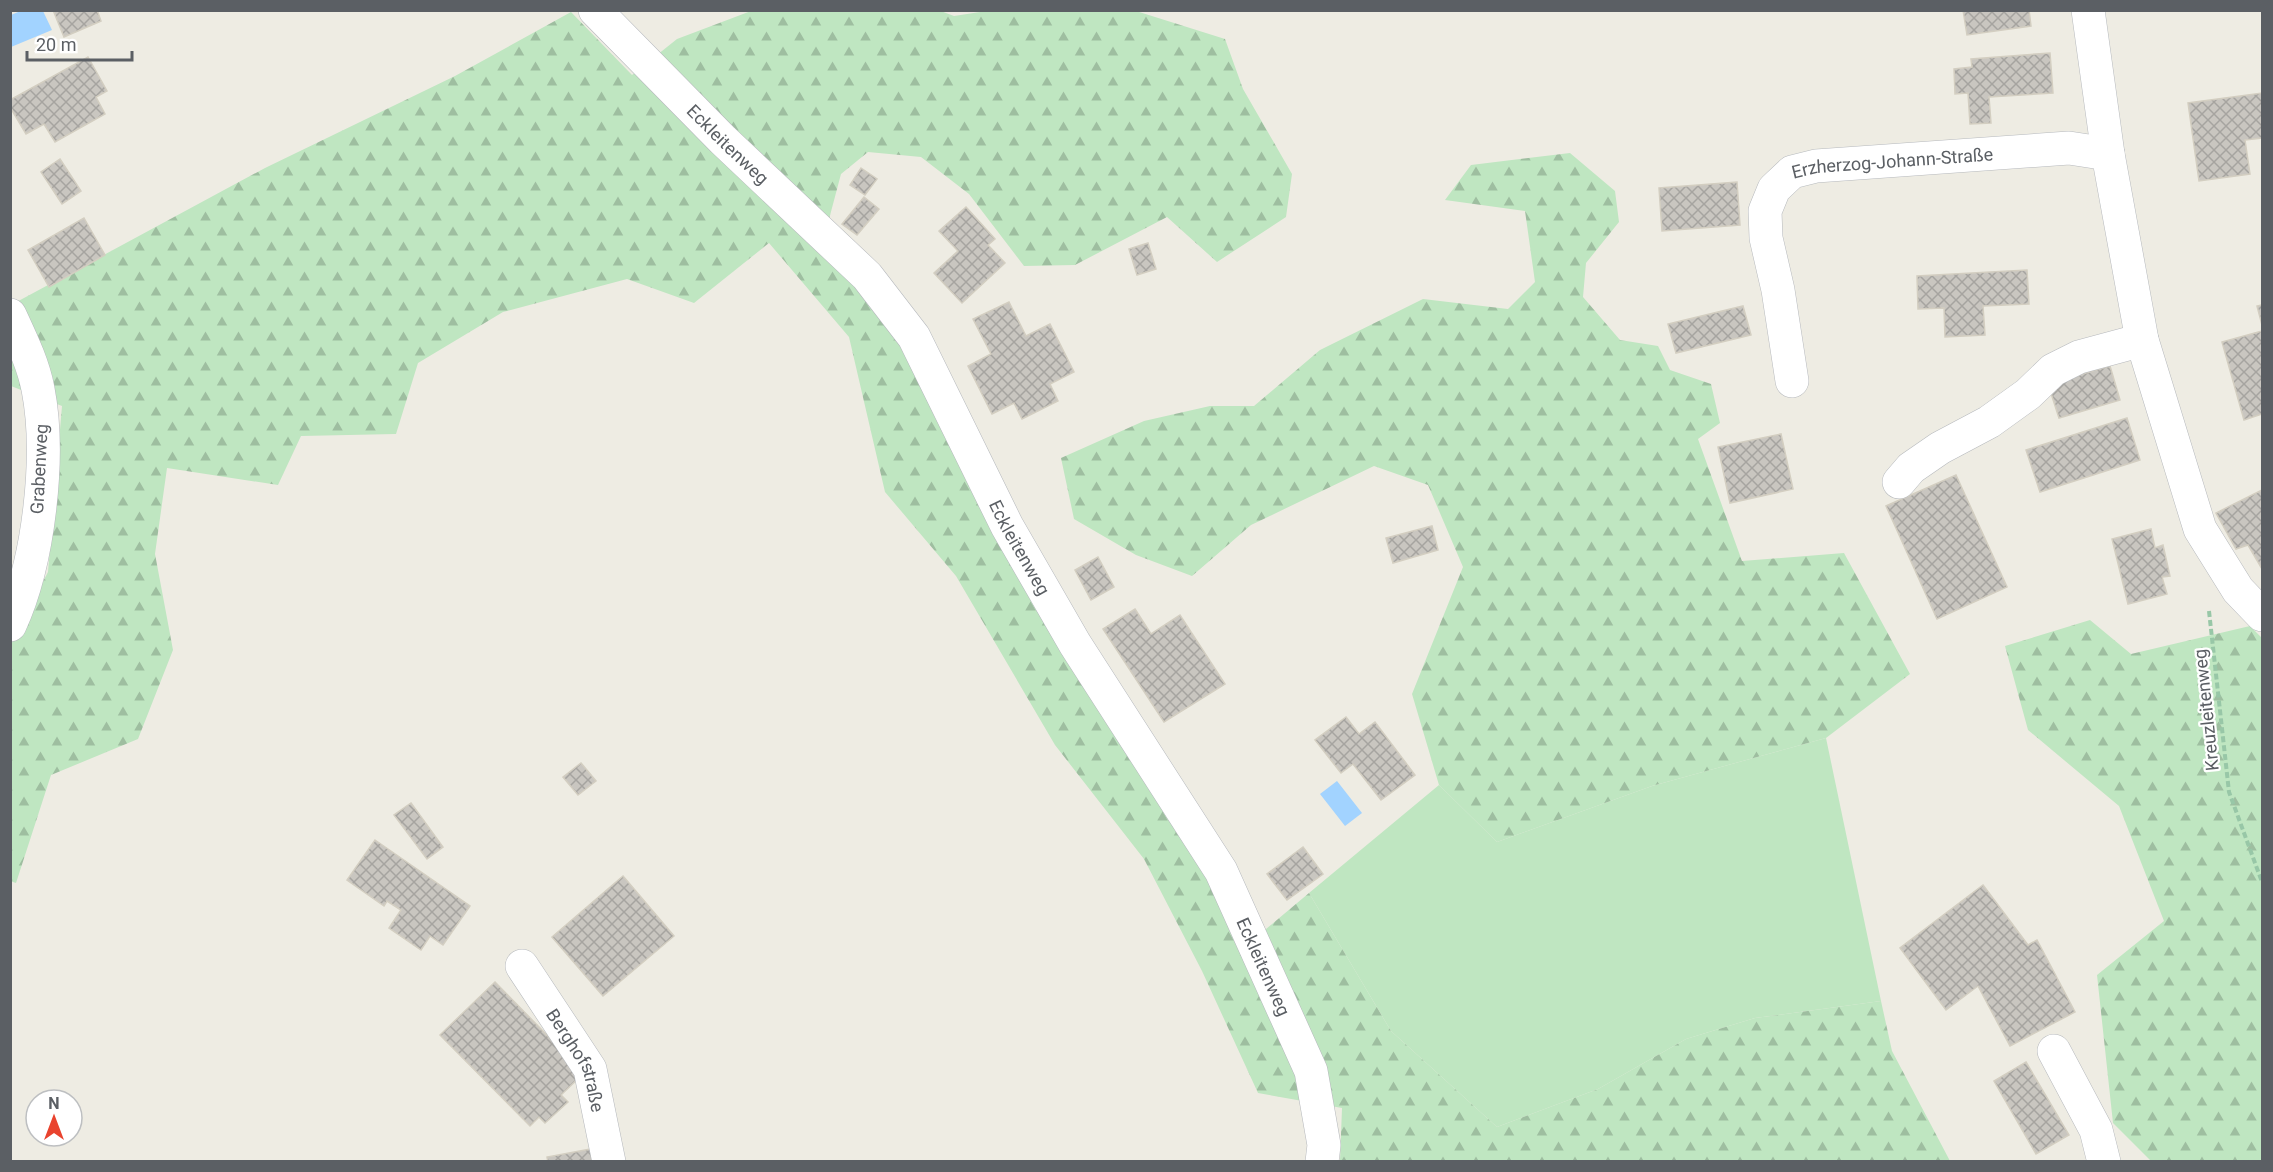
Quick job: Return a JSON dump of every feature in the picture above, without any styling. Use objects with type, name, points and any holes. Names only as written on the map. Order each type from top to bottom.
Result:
[{"type":"street","name":"Eckleitenweg","points":[[595,10],[723,140],[867,276],[914,337],[1007,526],[1075,644],[1221,872],[1311,1071],[1324,1145],[1322,1161]]},
{"type":"street","points":[[2088,10],[2108,154],[2142,340],[2200,529],[2238,590],[2262,615]]},
{"type":"street","name":"Erzherzog-Johann-Straße","points":[[1792,381],[1778,290],[1766,238],[1765,211],[1774,189],[1792,172],[1816,166],[2069,148],[2108,154]]},
{"type":"street","name":"Grabenweg","points":[[10,315],[38,386],[44,423],[44,451],[34,548],[21,600],[10,625]]},
{"type":"street","points":[[1899,482],[1911,468],[1940,448],[1989,422],[2028,394],[2053,370],[2079,357],[2142,340]]},
{"type":"street","name":"Berghofstraße","points":[[522,966],[590,1069],[609,1161]]},
{"type":"street","points":[[2054,1050],[2096,1130],[2104,1161]]},
{"type":"path","name":"Kreuzleitenweg","points":[[2209,609],[2229,792],[2262,882]]},
{"type":"green space","points":[[938,10],[954,16],[993,10],[1136,11],[1225,39],[1243,89],[1292,174],[1286,217],[1217,262],[1167,217],[1075,265],[1024,266],[969,194],[921,157],[868,152],[841,174],[828,223],[1260,934],[1309,893],[1391,1031],[1497,1127],[1598,1089],[1686,1039],[1755,1018],[1881,1001],[1892,1051],[1950,1161],[1340,1161],[1342,1108],[1258,1093],[1202,971],[1144,859],[1055,745],[956,576],[885,492],[849,337],[769,243],[694,303],[627,279],[503,312],[418,363],[396,434],[301,436],[278,485],[167,468],[155,554],[173,650],[138,739],[51,775],[16,883],[10,881],[10,645],[48,572],[62,406],[11,386],[11,305],[265,168],[455,76],[571,12],[632,75],[677,39],[751,11]]},
{"type":"green space","points":[[1570,153],[1615,191],[1619,222],[1586,263],[1583,297],[1620,340],[1658,346],[1670,370],[1711,384],[1720,423],[1698,439],[1742,561],[1844,553],[1910,674],[1826,738],[1652,786],[1497,842],[1439,785],[1412,694],[1463,567],[1428,485],[1374,466],[1251,525],[1192,576],[1136,555],[1074,519],[1061,458],[1144,421],[1210,406],[1254,406],[1320,350],[1423,299],[1508,309],[1535,282],[1525,211],[1445,200],[1471,165]]},
{"type":"green space","points":[[2090,620],[2131,654],[2250,626],[2262,638],[2262,1161],[2151,1161],[2113,1123],[2097,975],[2164,921],[2119,806],[2028,730],[2005,646]]},
{"type":"green space","points":[[1826,738],[1881,1001],[1755,1018],[1686,1039],[1598,1089],[1497,1127],[1391,1031],[1309,893],[1439,785],[1497,842],[1652,786]]},
{"type":"water","points":[[23,10],[43,11],[52,30],[11,47],[11,15]]},
{"type":"water","points":[[1337,781],[1362,813],[1345,826],[1320,794]]},
{"type":"building","points":[[53,10],[97,10],[101,21],[64,37]]},
{"type":"building","points":[[1963,10],[2029,10],[2031,26],[1967,35]]},
{"type":"building","points":[[2050,53],[2053,93],[1989,97],[1991,123],[1970,124],[1968,93],[1955,94],[1954,69],[1972,67],[1971,59]]},
{"type":"building","points":[[88,57],[107,91],[96,97],[105,114],[55,142],[44,124],[26,134],[10,107],[10,100]]},
{"type":"building","points":[[2262,93],[2262,138],[2245,140],[2250,174],[2199,181],[2188,103]]},
{"type":"building","points":[[60,159],[81,191],[62,204],[41,172]]},
{"type":"building","points":[[861,168],[877,179],[865,195],[850,185]]},
{"type":"building","points":[[1737,182],[1740,225],[1662,231],[1659,188]]},
{"type":"building","points":[[864,197],[879,209],[857,235],[842,224]]},
{"type":"building","points":[[966,207],[995,239],[988,245],[1005,263],[962,303],[934,273],[958,251],[939,231]]},
{"type":"building","points":[[84,218],[105,255],[49,287],[28,250]]},
{"type":"building","points":[[1148,243],[1156,269],[1137,275],[1129,249]]},
{"type":"building","points":[[2027,270],[2029,304],[1983,306],[1985,335],[1945,337],[1944,308],[1918,309],[1917,276]]},
{"type":"building","points":[[1009,302],[1026,336],[1050,324],[1074,372],[1050,384],[1058,401],[1022,419],[1014,403],[992,414],[968,366],[991,354],[973,319]]},
{"type":"building","points":[[2262,305],[2262,325],[2257,306]]},
{"type":"building","points":[[1743,306],[1751,335],[1676,353],[1668,324]]},
{"type":"building","points":[[2262,331],[2262,414],[2244,420],[2222,342]]},
{"type":"building","points":[[2110,366],[2120,400],[2059,418],[2048,384]]},
{"type":"building","points":[[2127,418],[2140,460],[2040,492],[2026,450]]},
{"type":"building","points":[[1781,434],[1793,489],[1730,503],[1718,447]]},
{"type":"building","points":[[1956,475],[2007,587],[1937,619],[1886,506]]},
{"type":"building","points":[[2262,490],[2262,569],[2248,545],[2236,549],[2216,513]]},
{"type":"building","points":[[1432,526],[1438,550],[1393,563],[1386,538]]},
{"type":"building","points":[[2151,529],[2155,548],[2163,545],[2170,576],[2162,577],[2167,594],[2128,604],[2112,539]]},
{"type":"building","points":[[1098,557],[1114,587],[1091,600],[1075,570]]},
{"type":"building","points":[[1135,609],[1151,634],[1180,615],[1225,684],[1164,722],[1103,629]]},
{"type":"building","points":[[1346,717],[1359,734],[1375,722],[1415,775],[1381,800],[1353,764],[1341,773],[1315,740]]},
{"type":"building","points":[[581,763],[596,781],[578,795],[563,777]]},
{"type":"building","points":[[411,803],[443,847],[427,859],[394,815]]},
{"type":"building","points":[[375,840],[470,906],[443,945],[430,936],[421,950],[389,928],[401,910],[387,901],[384,906],[347,880]]},
{"type":"building","points":[[1303,847],[1323,874],[1287,900],[1267,874]]},
{"type":"building","points":[[623,876],[674,936],[603,996],[552,937]]},
{"type":"building","points":[[1983,885],[2028,945],[2037,940],[2075,1012],[2010,1046],[1978,986],[1946,1010],[1900,948]]},
{"type":"building","points":[[495,982],[584,1073],[561,1095],[568,1102],[545,1123],[539,1117],[530,1126],[440,1035]]},
{"type":"building","points":[[2026,1062],[2069,1135],[2036,1154],[1994,1081]]},
{"type":"building","points":[[591,1149],[593,1162],[548,1162],[547,1157]]}]
